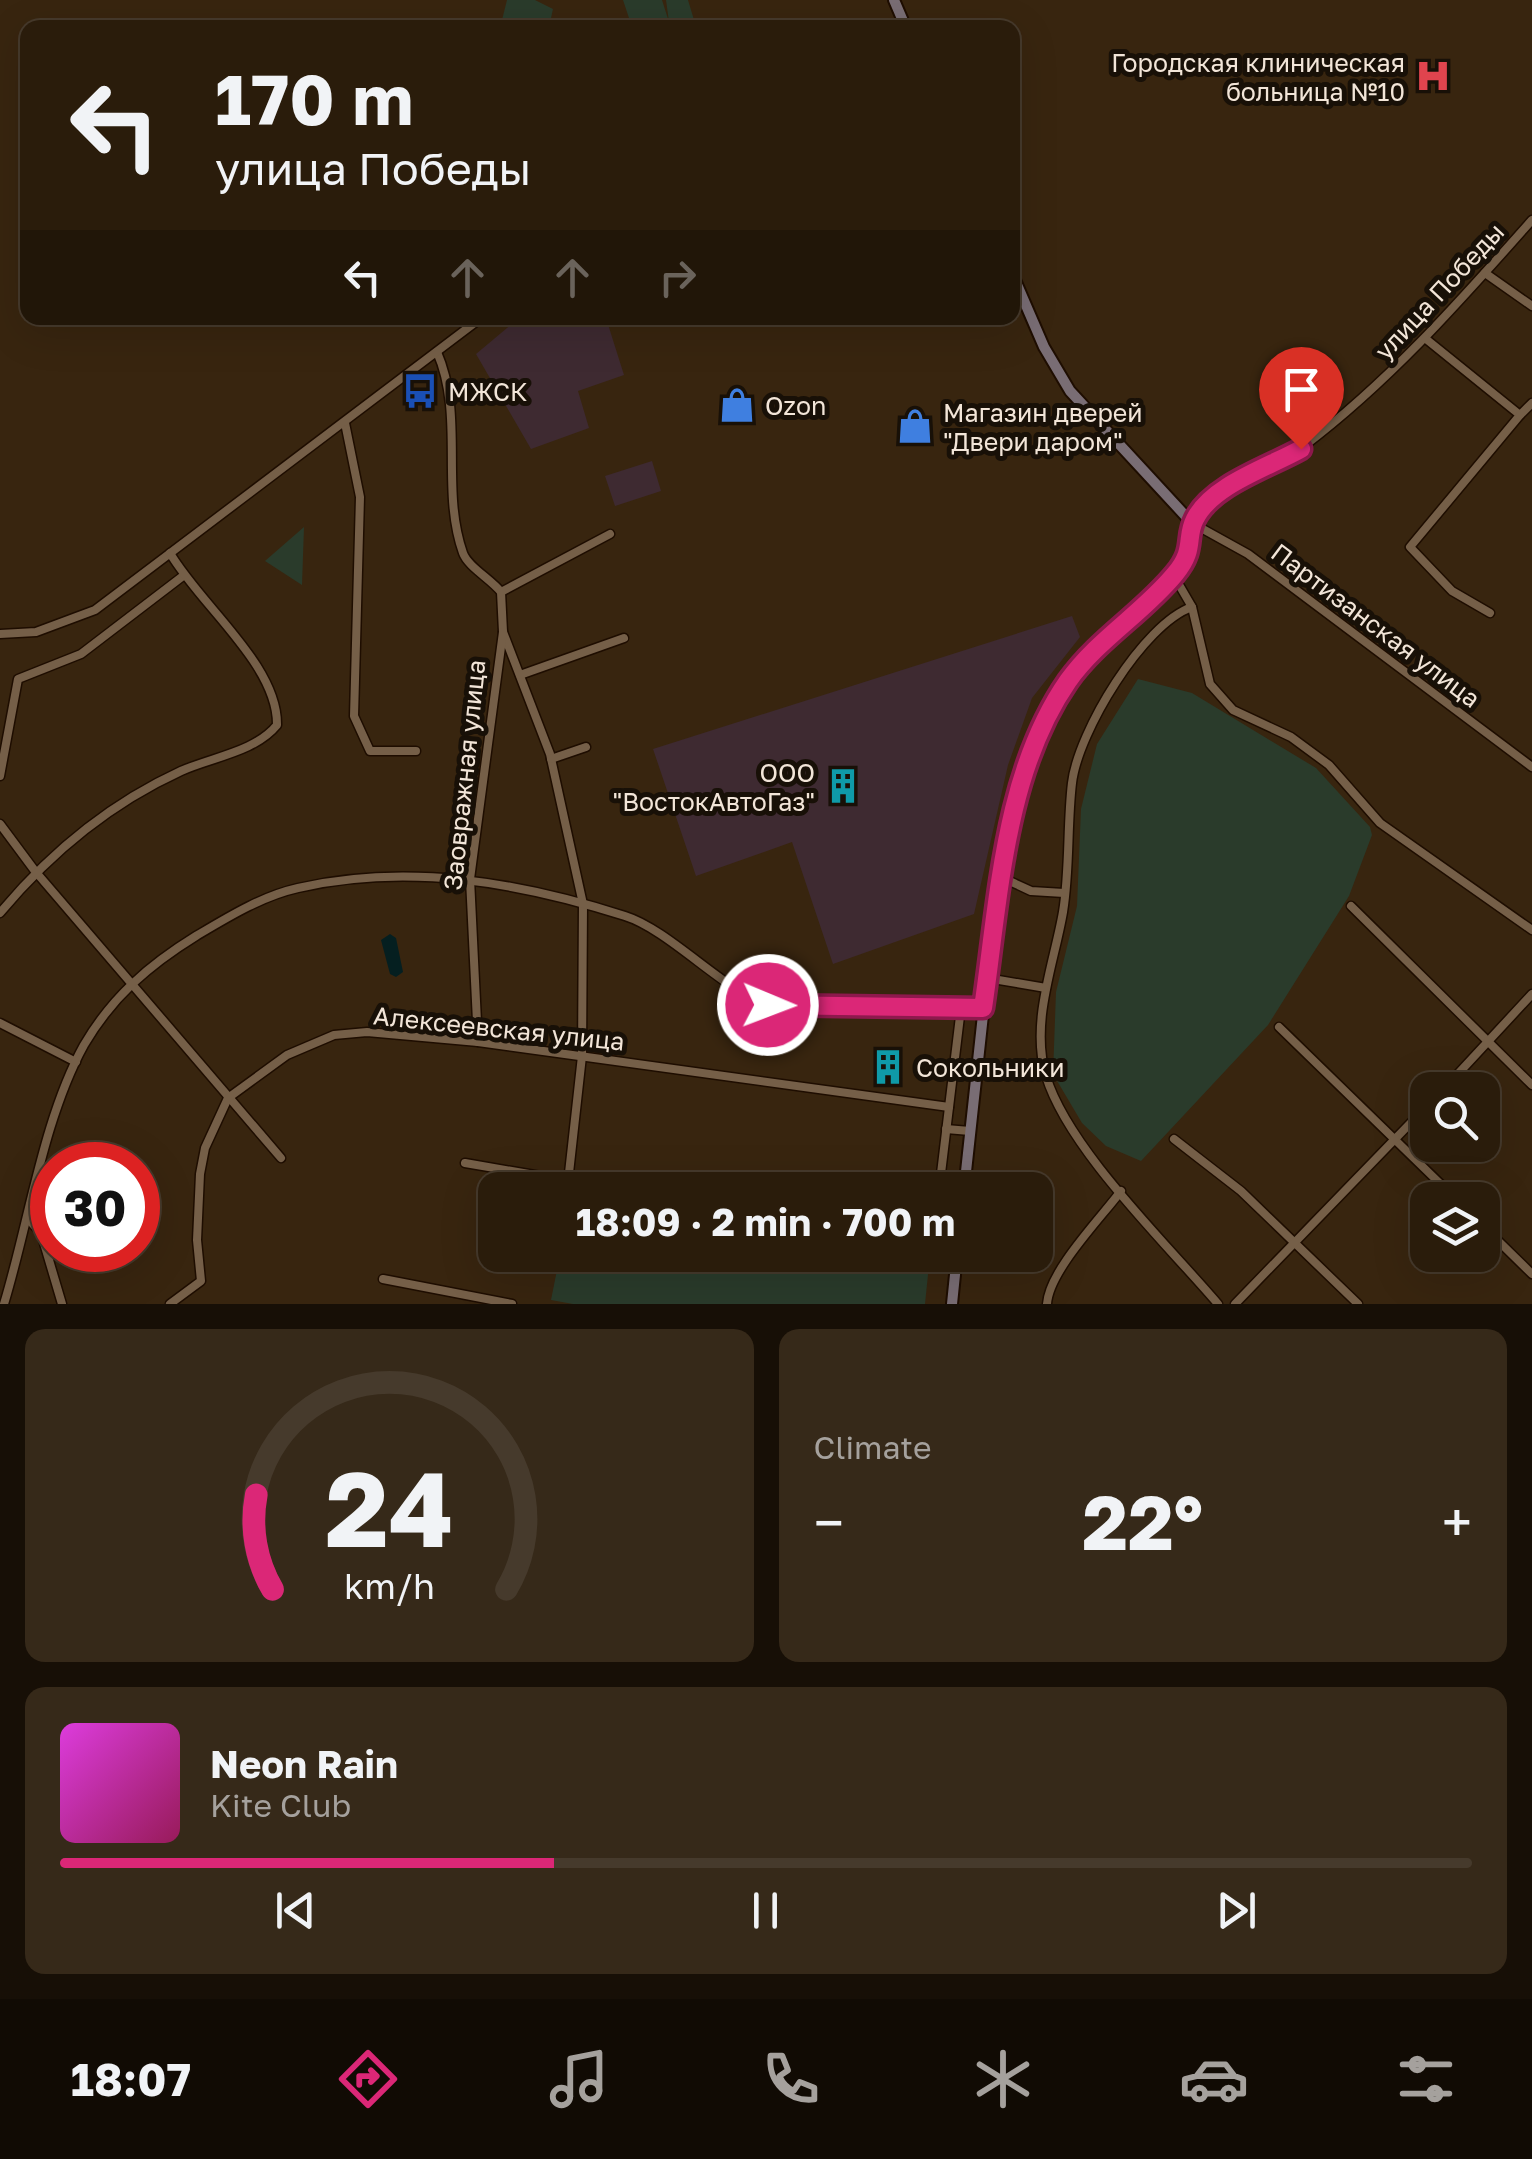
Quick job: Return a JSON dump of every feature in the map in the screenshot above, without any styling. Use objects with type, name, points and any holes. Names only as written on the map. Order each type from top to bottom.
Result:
[{"type":"street","name":"улица Победы","points":[[1192,523],[1215,498],[1301,449],[1426,339],[1532,220]]},
{"type":"street","points":[[1485,273],[1532,306]]},
{"type":"street","points":[[966,1172],[1002,878],[1025,770],[1043,722],[1095,648],[1174,576],[1192,548],[1192,523],[1070,391],[1044,347],[1020,292]]},
{"type":"street","points":[[0,634],[28,634],[84,616],[472,325]]},
{"type":"street","points":[[1426,339],[1520,415]]},
{"type":"street","points":[[437,352],[446,373],[452,412],[456,514],[464,554],[500,592],[503,632],[552,762],[583,904],[582,1056],[569,1172]]},
{"type":"street","points":[[1490,613],[1452,590],[1410,547],[1532,403]]},
{"type":"street","points":[[345,423],[360,496],[354,716],[370,751],[416,751]]},
{"type":"street","name":"Партизанская улица","points":[[1192,523],[1248,554],[1532,767]]},
{"type":"street","points":[[500,592],[610,534]]},
{"type":"street","points":[[0,913],[35,871],[121,803],[181,770],[256,743],[277,725],[267,680],[170,553]]},
{"type":"street","points":[[0,776],[18,679],[81,654],[184,576]]},
{"type":"street","points":[[1174,576],[1192,608],[1210,684],[1216,694],[1234,710],[1291,737],[1313,753],[1357,793],[1380,823],[1532,930]]},
{"type":"street","points":[[1192,608],[1172,614],[1135,657],[1086,738],[1072,781],[1064,893],[1041,1039],[1051,1089],[1074,1130],[1218,1304]]},
{"type":"street","name":"Заовражная улица","points":[[478,1042],[470,878],[503,632]]},
{"type":"street","points":[[520,676],[624,638]]},
{"type":"street","points":[[552,762],[586,747]]},
{"type":"street","points":[[0,824],[35,871],[281,1158]]},
{"type":"street","points":[[4,1304],[50,1136],[76,1062],[112,1003],[130,983],[240,910],[296,888],[371,878],[470,878],[639,920],[751,996],[780,1008],[862,1003],[983,1008]]},
{"type":"street","points":[[1002,878],[1030,891],[1064,893]]},
{"type":"street","points":[[1350,906],[1532,1085]]},
{"type":"street","points":[[988,978],[1046,988]]},
{"type":"street","points":[[1461,1072],[1532,994]]},
{"type":"street","points":[[942,1172],[960,1008]]},
{"type":"street","points":[[0,1023],[76,1062]]},
{"type":"street","points":[[1279,1027],[1440,1182]]},
{"type":"street","name":"Алексеевская улица","points":[[170,1304],[201,1281],[196,1240],[200,1174],[205,1148],[228,1098],[287,1055],[334,1035],[367,1032],[478,1042],[949,1106]]},
{"type":"street","points":[[1234,1304],[1384,1155],[1410,1123]]},
{"type":"street","points":[[946,1129],[970,1132]]},
{"type":"street","points":[[1174,1139],[1241,1191],[1358,1304]]},
{"type":"street","points":[[465,1163],[514,1172]]},
{"type":"street","points":[[1047,1304],[1050,1289],[1062,1269],[1121,1191]]},
{"type":"street","points":[[29,1220],[40,1234],[62,1304]]},
{"type":"street","points":[[1500,1243],[1532,1274]]},
{"type":"street","points":[[952,1304],[955,1272]]},
{"type":"street","points":[[383,1279],[512,1304]]},
{"type":"shaded area","points":[[511,325],[608,325],[624,375],[578,391],[589,428],[531,449],[476,354]]},
{"type":"shaded area","points":[[652,461],[661,491],[615,506],[605,476]]},
{"type":"shaded area","points":[[1072,616],[1080,637],[1032,698],[1008,765],[974,914],[833,964],[792,842],[696,876],[653,749]]},
{"type":"green space","points":[[507,0],[535,0],[553,9],[551,20],[502,20]]},
{"type":"green space","points":[[623,0],[662,0],[668,20],[630,20]]},
{"type":"green space","points":[[666,0],[688,0],[694,20],[669,20]]},
{"type":"green space","points":[[304,527],[302,585],[265,561]]},
{"type":"green space","points":[[1138,679],[1192,693],[1316,768],[1370,827],[1372,835],[1349,896],[1268,1025],[1141,1161],[1106,1146],[1082,1123],[1053,1074],[1056,992],[1077,906],[1081,809],[1097,744]]},
{"type":"green space","points":[[557,1272],[928,1272],[925,1304],[573,1304],[551,1300]]},
{"type":"water","points":[[390,934],[396,938],[403,972],[396,977],[390,974],[381,940]]},
{"type":"place","name":"Городская клиническая больница №10","points":[[1433,76]]},
{"type":"place","name":"МЖСК","points":[[420,391]]},
{"type":"place","name":"Ozon","points":[[737,405]]},
{"type":"place","name":"Магазин дверей \"Двери даром\"","points":[[915,426]]},
{"type":"place","name":"ООО \"ВостокАвтоГаз\"","points":[[843,786]]},
{"type":"place","name":"Сокольники","points":[[888,1067]]},
{"type":"route","points":[[768,1005],[780,1008],[862,1003],[983,1008],[1013,825],[1025,770],[1043,722],[1068,681],[1095,648],[1174,576],[1192,548],[1192,523],[1204,505],[1301,449]]}]
